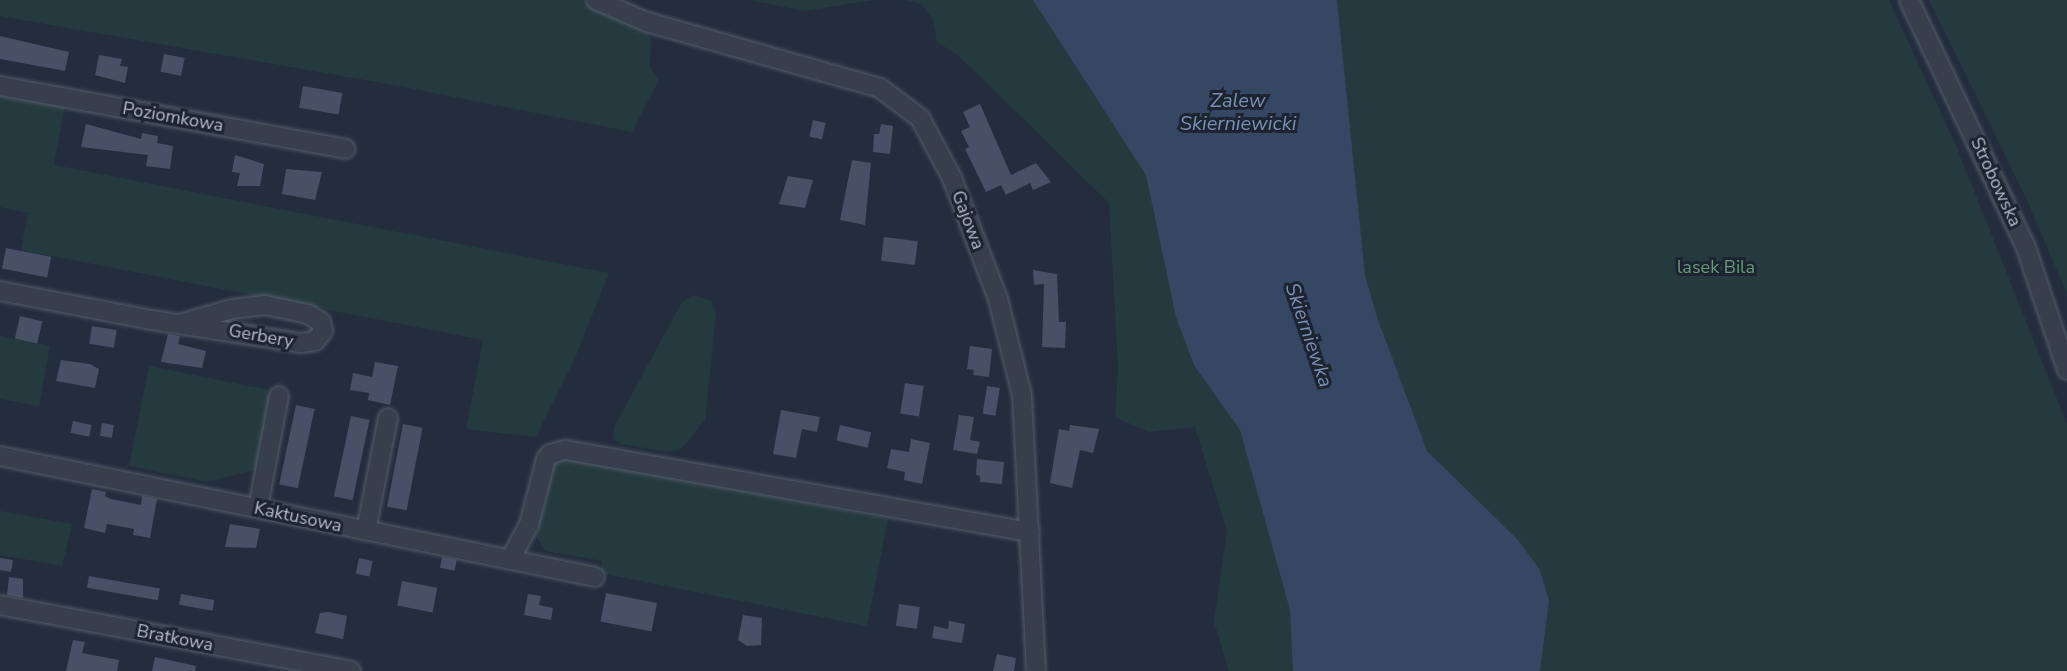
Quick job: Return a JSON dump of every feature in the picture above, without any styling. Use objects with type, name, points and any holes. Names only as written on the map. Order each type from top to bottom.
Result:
[{"type":"street","name":"Gajowa","points":[[596,0],[657,25],[880,88],[920,118],[952,178],[998,299],[1022,395],[1036,671]]},
{"type":"street","name":"Strobowska","points":[[1909,0],[2025,245],[2067,370]]},
{"type":"street","name":"Poziomkowa","points":[[0,86],[345,149]]},
{"type":"street","name":"Gerbery","points":[[0,291],[183,324],[218,320],[253,306],[280,307],[318,319],[323,334],[315,341],[301,343],[218,320]]},
{"type":"street","points":[[258,508],[279,396]]},
{"type":"street","points":[[366,531],[388,418]]},
{"type":"street","points":[[510,560],[529,525],[546,459],[549,454],[565,450],[1030,532]]},
{"type":"street","name":"Kaktusowa","points":[[0,456],[596,577]]},
{"type":"street","name":"Bratkowa","points":[[0,605],[351,671]]},
{"type":"green space","points":[[0,0],[581,0],[643,27],[651,39],[650,67],[659,80],[632,132],[399,86],[0,16]]},
{"type":"green space","points":[[749,0],[874,0],[804,11]]},
{"type":"green space","name":"lasek Bila","points":[[906,0],[1889,0],[1957,148],[2067,424],[2067,671],[1229,671],[1214,622],[1227,531],[1195,427],[1149,432],[1115,417],[1118,367],[1109,203],[960,57],[937,42],[933,20],[921,4]]},
{"type":"green space","points":[[1929,0],[2067,0],[2067,294],[2026,198]]},
{"type":"green space","points":[[0,94],[66,100],[54,165],[609,273],[575,358],[536,437],[466,429],[483,340],[21,250],[28,213],[0,207]]},
{"type":"green space","points":[[694,295],[712,301],[716,314],[705,420],[681,449],[667,452],[621,444],[613,438],[614,427],[682,302]]},
{"type":"green space","points":[[0,336],[50,346],[39,406],[0,399]]},
{"type":"green space","points":[[149,366],[274,391],[259,469],[207,482],[129,466]]},
{"type":"green space","points":[[564,456],[888,519],[867,626],[600,573],[602,561],[545,551],[536,536],[550,465]]},
{"type":"green space","points":[[0,511],[72,524],[62,566],[0,555]]},
{"type":"water","name":"Zalew Skierniewicki","points":[[1033,0],[1337,0],[1365,276],[1378,320],[1427,451],[1518,540],[1540,570],[1549,601],[1540,671],[1293,671],[1290,610],[1240,430],[1194,365],[1176,317],[1146,175]]},
{"type":"building","points":[[0,36],[69,52],[65,71],[0,59]]},
{"type":"building","points":[[164,54],[185,58],[181,76],[161,72]]},
{"type":"building","points":[[99,55],[122,59],[120,66],[128,67],[125,83],[95,75]]},
{"type":"building","points":[[303,86],[342,93],[339,115],[299,108]]},
{"type":"building","points":[[980,104],[1011,175],[1036,163],[1051,182],[1033,190],[1030,183],[1006,195],[1001,185],[986,192],[965,149],[969,147],[961,131],[970,127],[963,112]]},
{"type":"building","points":[[813,120],[826,123],[822,139],[809,137]]},
{"type":"building","points":[[86,124],[141,139],[142,133],[158,136],[157,143],[173,146],[170,169],[146,166],[148,155],[81,147]]},
{"type":"building","points":[[881,124],[893,126],[890,154],[873,152],[874,134],[879,134]]},
{"type":"building","points":[[235,155],[264,164],[260,186],[237,186],[240,173],[232,172]]},
{"type":"building","points":[[852,160],[871,163],[865,225],[840,220]]},
{"type":"building","points":[[286,169],[322,172],[315,200],[282,194]]},
{"type":"building","points":[[788,176],[813,180],[805,208],[779,204]]},
{"type":"building","points":[[884,237],[918,241],[915,265],[881,261]]},
{"type":"building","points":[[6,248],[51,257],[47,277],[2,269]]},
{"type":"building","points":[[1033,270],[1057,274],[1059,322],[1066,322],[1065,348],[1042,347],[1044,284],[1034,285]]},
{"type":"building","points":[[20,316],[42,321],[37,344],[15,338]]},
{"type":"building","points":[[92,326],[117,330],[114,348],[89,344]]},
{"type":"building","points":[[168,334],[180,336],[178,344],[206,351],[202,368],[161,362]]},
{"type":"building","points":[[970,346],[992,349],[989,377],[973,375],[974,370],[967,369]]},
{"type":"building","points":[[61,360],[90,364],[99,369],[95,388],[56,381]]},
{"type":"building","points":[[375,362],[398,366],[390,405],[368,400],[369,393],[350,390],[353,373],[372,377]]},
{"type":"building","points":[[905,383],[924,386],[919,417],[900,414]]},
{"type":"building","points":[[987,386],[1000,388],[995,416],[983,414]]},
{"type":"building","points":[[296,405],[315,409],[298,488],[279,484]]},
{"type":"building","points":[[781,410],[820,417],[817,432],[802,429],[796,458],[773,454]]},
{"type":"building","points":[[959,415],[974,417],[970,440],[980,442],[977,454],[953,450]]},
{"type":"building","points":[[351,416],[370,420],[353,500],[334,496]]},
{"type":"building","points":[[73,421],[92,425],[89,437],[71,433]]},
{"type":"building","points":[[102,423],[114,425],[112,438],[100,436]]},
{"type":"building","points":[[403,424],[423,428],[407,510],[387,506]]},
{"type":"building","points":[[840,425],[871,432],[868,448],[836,441]]},
{"type":"building","points":[[1070,425],[1099,429],[1093,453],[1080,450],[1072,488],[1050,483],[1059,429],[1069,431]]},
{"type":"building","points":[[911,439],[930,443],[922,484],[904,480],[905,472],[887,468],[891,449],[909,452]]},
{"type":"building","points":[[977,459],[1004,462],[1002,484],[980,482],[980,476],[976,475]]},
{"type":"building","points":[[92,489],[106,492],[105,496],[111,499],[141,505],[142,496],[157,499],[150,538],[133,535],[134,529],[107,524],[105,533],[84,528]]},
{"type":"building","points":[[230,524],[260,529],[256,548],[225,547]]},
{"type":"building","points":[[442,557],[457,560],[455,571],[440,568]]},
{"type":"building","points":[[0,558],[13,560],[11,572],[0,570]]},
{"type":"building","points":[[359,558],[373,561],[369,577],[356,574]]},
{"type":"building","points":[[89,576],[160,589],[158,600],[87,588]]},
{"type":"building","points":[[9,577],[23,579],[23,598],[7,595]]},
{"type":"building","points":[[402,581],[437,588],[433,612],[397,606]]},
{"type":"building","points":[[606,593],[657,603],[652,631],[600,621]]},
{"type":"building","points":[[181,594],[214,600],[213,611],[179,605]]},
{"type":"building","points":[[528,594],[541,596],[539,605],[553,608],[551,620],[524,615]]},
{"type":"building","points":[[899,604],[920,607],[917,629],[896,626]]},
{"type":"building","points":[[329,612],[347,616],[343,639],[315,633],[320,613]]},
{"type":"building","points":[[743,615],[762,618],[761,645],[747,646],[738,640]]},
{"type":"building","points":[[949,621],[965,624],[962,643],[932,638],[934,626],[948,629]]},
{"type":"building","points":[[73,640],[85,642],[82,653],[119,660],[117,671],[66,671]]},
{"type":"building","points":[[997,654],[1016,658],[1014,671],[993,671]]},
{"type":"building","points":[[155,657],[196,666],[195,671],[152,671]]},
{"type":"water label","name":"Skierniewka","points":[[1309,335]]}]
